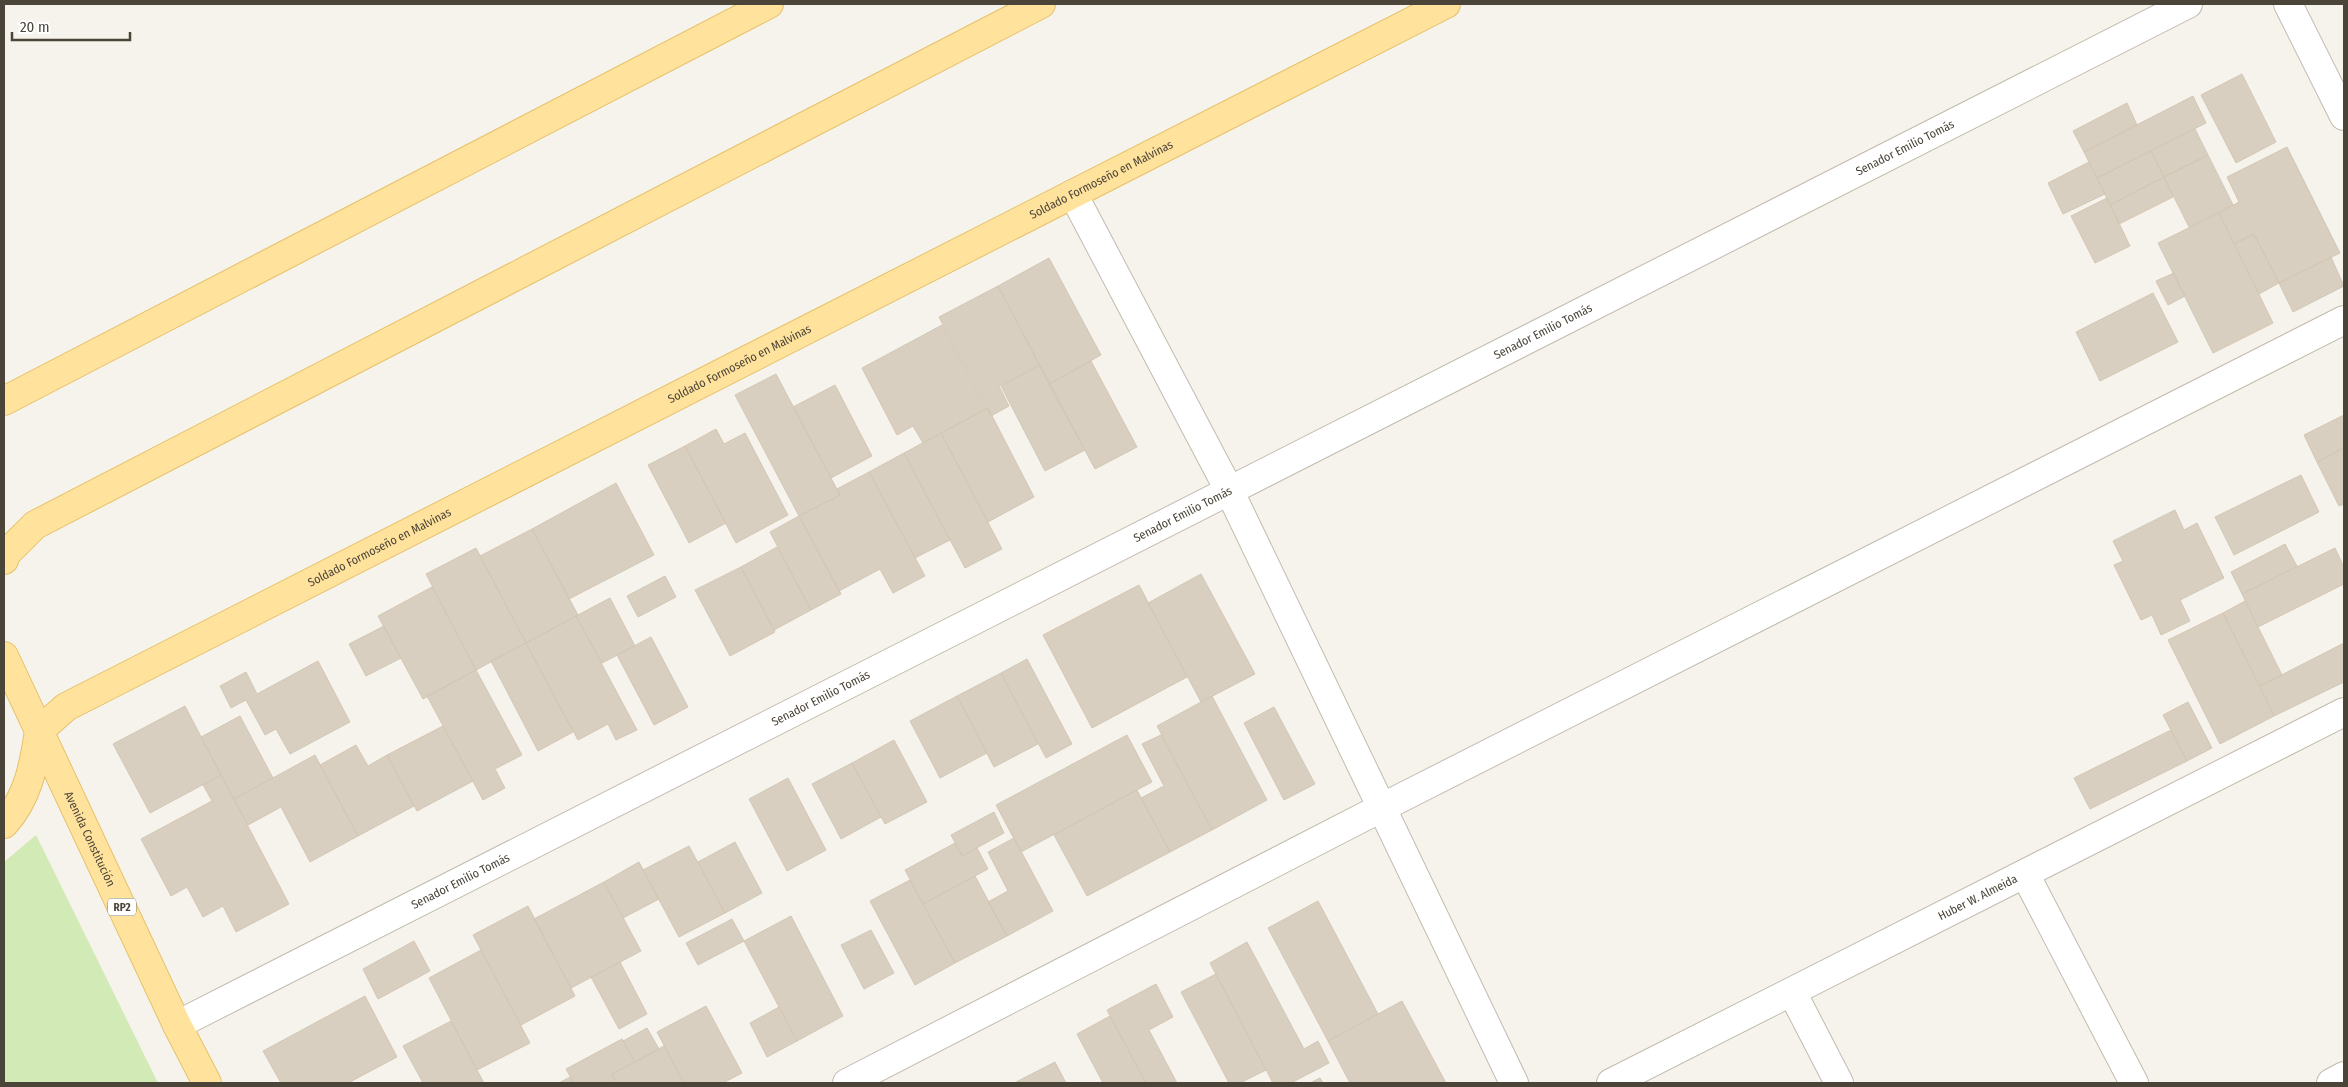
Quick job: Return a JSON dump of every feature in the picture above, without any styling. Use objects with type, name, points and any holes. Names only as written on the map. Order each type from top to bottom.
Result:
[{"type":"main road","points":[[4,401],[769,4]]},
{"type":"main road","points":[[4,560],[6,554],[35,525],[1041,4]]},
{"type":"main road","name":"Soldado Formoseño en Malvinas","points":[[39,730],[66,707],[1446,4]]},
{"type":"main road","points":[[4,526],[35,525]]},
{"type":"main road","name":"Avenida Constitución","points":[[4,656],[177,1025],[207,1083]]},
{"type":"main road","points":[[4,824],[22,800],[34,766],[39,730]]},
{"type":"street","name":"Senador Emilio Tomás","points":[[177,1025],[2188,4]]},
{"type":"street","points":[[2288,4],[2344,116]]},
{"type":"street","points":[[1073,194],[1229,490],[1514,1083]]},
{"type":"street","points":[[847,1083],[1383,807],[2344,320]]},
{"type":"street","name":"Huber W. Almeida","points":[[1611,1083],[2344,712]]},
{"type":"street","points":[[2025,874],[2134,1083]]},
{"type":"street","points":[[1792,992],[1839,1083]]},
{"type":"street","points":[[2331,1083],[2344,1076]]},
{"type":"green space","points":[[36,835],[158,1083],[4,1083],[4,862]]},
{"type":"building","points":[[2242,74],[2276,142],[2236,163],[2201,95]]},
{"type":"building","points":[[2193,96],[2206,123],[2097,178],[2084,152]]},
{"type":"building","points":[[2127,103],[2137,125],[2084,152],[2073,131]]},
{"type":"building","points":[[2195,129],[2208,155],[2164,177],[2151,151]]},
{"type":"building","points":[[2287,147],[2340,253],[2279,283],[2254,234],[2234,244],[2219,213],[2239,202],[2227,177]]},
{"type":"building","points":[[2151,151],[2164,177],[2110,205],[2097,178]]},
{"type":"building","points":[[2208,155],[2233,205],[2189,227],[2164,177]]},
{"type":"building","points":[[2089,162],[2105,194],[2063,214],[2048,183]]},
{"type":"building","points":[[2164,177],[2173,197],[2119,224],[2110,205]]},
{"type":"building","points":[[2107,198],[2130,246],[2095,263],[2071,216]]},
{"type":"building","points":[[2219,213],[2273,323],[2213,353],[2158,243]]},
{"type":"building","points":[[2254,234],[2279,283],[2259,294],[2234,244]]},
{"type":"building","points":[[2331,257],[2344,286],[2293,312],[2279,283]]},
{"type":"building","points":[[1049,258],[1101,355],[1049,384],[998,286]]},
{"type":"building","points":[[2174,273],[2185,296],[2168,305],[2156,281]]},
{"type":"building","points":[[998,286],[1040,365],[999,386],[1009,406],[991,416],[939,317]]},
{"type":"building","points":[[2153,293],[2178,342],[2100,381],[2076,332]]},
{"type":"building","points":[[942,325],[986,409],[923,443],[913,426],[897,435],[862,368]]},
{"type":"building","points":[[1091,361],[1137,447],[1095,469],[1049,384]]},
{"type":"building","points":[[1040,365],[1085,450],[1045,471],[1001,386]]},
{"type":"building","points":[[776,374],[840,495],[799,516],[735,395]]},
{"type":"building","points":[[835,385],[872,456],[831,478],[793,407]]},
{"type":"building","points":[[988,408],[1034,497],[988,522],[941,433]]},
{"type":"building","points":[[2344,415],[2344,448],[2317,462],[2304,435]]},
{"type":"building","points":[[716,429],[724,444],[745,433],[788,515],[736,543],[685,446]]},
{"type":"building","points":[[941,433],[1002,549],[965,568],[904,453]]},
{"type":"building","points":[[685,446],[726,523],[689,543],[648,465]]},
{"type":"building","points":[[2344,448],[2344,504],[2339,506],[2317,462]]},
{"type":"building","points":[[904,453],[950,540],[915,558],[869,472]]},
{"type":"building","points":[[869,472],[925,576],[893,593],[880,569],[839,591],[799,516],[840,495],[837,489]]},
{"type":"building","points":[[2301,475],[2319,512],[2234,555],[2215,517]]},
{"type":"building","points":[[616,483],[654,555],[569,599],[532,529]]},
{"type":"building","points":[[2175,510],[2184,530],[2197,523],[2224,578],[2180,600],[2190,621],[2161,635],[2152,615],[2141,620],[2114,565],[2123,561],[2113,541]]},
{"type":"building","points":[[799,516],[841,594],[811,610],[770,532]]},
{"type":"building","points":[[532,529],[578,615],[526,643],[480,556]]},
{"type":"building","points":[[2285,544],[2297,566],[2242,594],[2231,572]]},
{"type":"building","points":[[777,547],[811,610],[774,630],[741,567]]},
{"type":"building","points":[[476,548],[526,643],[476,670],[426,574]]},
{"type":"building","points":[[2335,548],[2344,567],[2344,584],[2258,627],[2242,594]]},
{"type":"building","points":[[741,567],[775,632],[730,656],[695,590]]},
{"type":"building","points":[[1201,574],[1255,674],[1201,702],[1148,603]]},
{"type":"building","points":[[665,576],[676,597],[638,617],[627,596]]},
{"type":"building","points":[[1139,585],[1187,677],[1092,728],[1043,635]]},
{"type":"building","points":[[432,587],[476,670],[423,699],[378,616]]},
{"type":"building","points":[[610,598],[635,646],[602,663],[576,616]]},
{"type":"building","points":[[2245,601],[2282,675],[2260,686],[2223,613]]},
{"type":"building","points":[[2223,613],[2274,716],[2220,744],[2168,640]]},
{"type":"building","points":[[576,616],[637,730],[616,740],[608,724],[578,740],[526,643]]},
{"type":"building","points":[[384,626],[401,658],[366,676],[349,644]]},
{"type":"building","points":[[651,637],[688,707],[654,725],[617,655]]},
{"type":"building","points":[[526,643],[573,732],[538,751],[491,661]]},
{"type":"building","points":[[2344,643],[2344,682],[2274,716],[2260,686]]},
{"type":"building","points":[[1027,659],[1072,744],[1046,758],[1001,673]]},
{"type":"building","points":[[318,661],[350,722],[290,754],[276,729],[265,735],[246,700],[231,708],[220,686],[246,672],[257,694]]},
{"type":"building","points":[[476,670],[522,755],[495,769],[505,788],[483,800],[427,696]]},
{"type":"building","points":[[1001,673],[1038,744],[994,767],[957,696]]},
{"type":"building","points":[[957,696],[987,753],[940,778],[910,721]]},
{"type":"building","points":[[1212,696],[1267,800],[1212,830],[1157,726]]},
{"type":"building","points":[[2188,702],[2212,748],[2187,761],[2163,715]]},
{"type":"building","points":[[185,706],[221,775],[150,813],[113,744]]},
{"type":"building","points":[[1274,707],[1315,784],[1284,800],[1244,723]]},
{"type":"building","points":[[240,716],[273,778],[234,799],[201,737]]},
{"type":"building","points":[[443,726],[473,781],[417,811],[387,755]]},
{"type":"building","points":[[2171,730],[2187,761],[2090,809],[2074,778]]},
{"type":"building","points":[[1127,735],[1152,782],[1021,852],[996,805]]},
{"type":"building","points":[[1161,735],[1212,830],[1170,852],[1141,798],[1164,786],[1142,744]]},
{"type":"building","points":[[894,740],[927,802],[885,824],[852,763]]},
{"type":"building","points":[[356,745],[368,766],[387,755],[414,806],[358,836],[320,765]]},
{"type":"building","points":[[315,755],[358,836],[310,862],[281,807],[248,825],[234,799]]},
{"type":"building","points":[[852,763],[881,817],[841,839],[812,784]]},
{"type":"building","points":[[221,775],[289,904],[236,932],[223,906],[203,917],[187,887],[171,896],[141,839],[212,801],[203,785]]},
{"type":"building","points":[[788,778],[826,850],[787,871],[749,799]]},
{"type":"building","points":[[1137,790],[1170,852],[1087,896],[1054,835]]},
{"type":"building","points":[[994,812],[1004,833],[962,856],[951,835]]},
{"type":"building","points":[[1014,838],[1053,911],[1007,936],[988,902],[1008,891],[988,852]]},
{"type":"building","points":[[735,842],[762,893],[725,913],[698,862]]},
{"type":"building","points":[[955,843],[962,856],[977,848],[988,869],[923,904],[905,870]]},
{"type":"building","points":[[689,846],[725,913],[679,937],[643,870]]},
{"type":"building","points":[[639,862],[659,899],[623,918],[604,882]]},
{"type":"building","points":[[975,876],[1007,936],[955,963],[923,904]]},
{"type":"building","points":[[910,880],[955,963],[915,985],[870,901]]},
{"type":"building","points":[[604,882],[641,951],[571,988],[534,919]]},
{"type":"building","points":[[1318,901],[1378,1014],[1328,1041],[1268,928]]},
{"type":"building","points":[[528,906],[575,996],[521,1025],[473,935]]},
{"type":"building","points":[[791,916],[843,1016],[797,1041],[744,941]]},
{"type":"building","points":[[732,919],[744,941],[698,965],[686,943]]},
{"type":"building","points":[[871,930],[894,973],[864,989],[841,945]]},
{"type":"building","points":[[414,941],[430,971],[378,999],[363,969]]},
{"type":"building","points":[[1247,942],[1304,1049],[1318,1041],[1329,1063],[1291,1083],[1273,1083],[1210,963]]},
{"type":"building","points":[[481,950],[530,1043],[477,1070],[429,978]]},
{"type":"building","points":[[620,962],[647,1014],[619,1029],[591,977]]},
{"type":"building","points":[[1216,974],[1266,1070],[1240,1083],[1229,1083],[1181,992]]},
{"type":"building","points":[[1156,984],[1173,1017],[1149,1030],[1177,1083],[1146,1083],[1107,1010]]},
{"type":"building","points":[[365,996],[397,1057],[348,1083],[281,1083],[263,1051]]},
{"type":"building","points":[[1402,1001],[1446,1083],[1350,1083],[1328,1041]]},
{"type":"building","points":[[706,1006],[742,1073],[723,1083],[684,1083],[657,1032]]},
{"type":"building","points":[[779,1007],[797,1041],[767,1057],[750,1023]]},
{"type":"building","points":[[1110,1016],[1146,1083],[1103,1083],[1077,1034]]},
{"type":"building","points":[[451,1021],[484,1083],[423,1083],[403,1046]]},
{"type":"building","points":[[647,1028],[659,1049],[635,1062],[623,1041]]},
{"type":"building","points":[[622,1039],[635,1062],[612,1074],[617,1083],[574,1083],[566,1069]]},
{"type":"building","points":[[664,1046],[684,1083],[617,1083],[612,1074]]},
{"type":"building","points":[[1055,1062],[1066,1083],[1016,1082]]},
{"type":"building","points":[[570,1077],[574,1083],[559,1083]]},
{"type":"building","points":[[1320,1078],[1323,1083],[1310,1083]]}]
